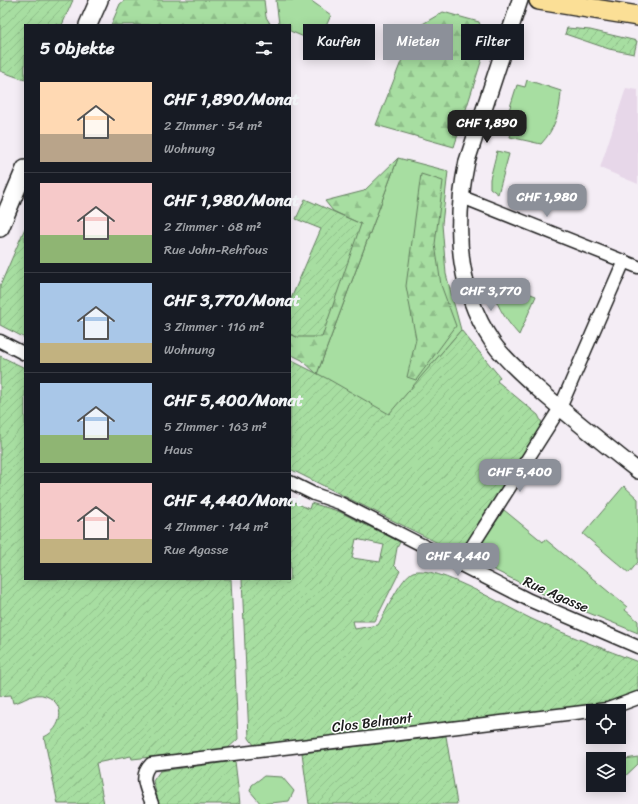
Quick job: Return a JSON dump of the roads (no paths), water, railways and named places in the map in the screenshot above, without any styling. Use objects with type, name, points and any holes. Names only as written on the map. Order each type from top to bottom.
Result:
[{"type":"main road","points":[[88,24],[99,0]]},
{"type":"main road","points":[[539,0],[638,16]]},
{"type":"main road","points":[[0,228],[24,171]]},
{"type":"street","points":[[520,0],[467,161],[462,197],[461,253],[466,286],[473,306],[493,343],[510,364],[560,408],[638,471]]},
{"type":"street","points":[[462,197],[638,267]]},
{"type":"street","points":[[460,565],[560,408],[624,261]]},
{"type":"street","points":[[0,341],[24,353]]},
{"type":"street","name":"Rue Agasse","points":[[291,482],[314,494],[340,503],[529,600],[638,647]]},
{"type":"street","name":"Clos Belmont","points":[[152,804],[143,778],[144,770],[151,764],[608,709],[638,698]]}]
